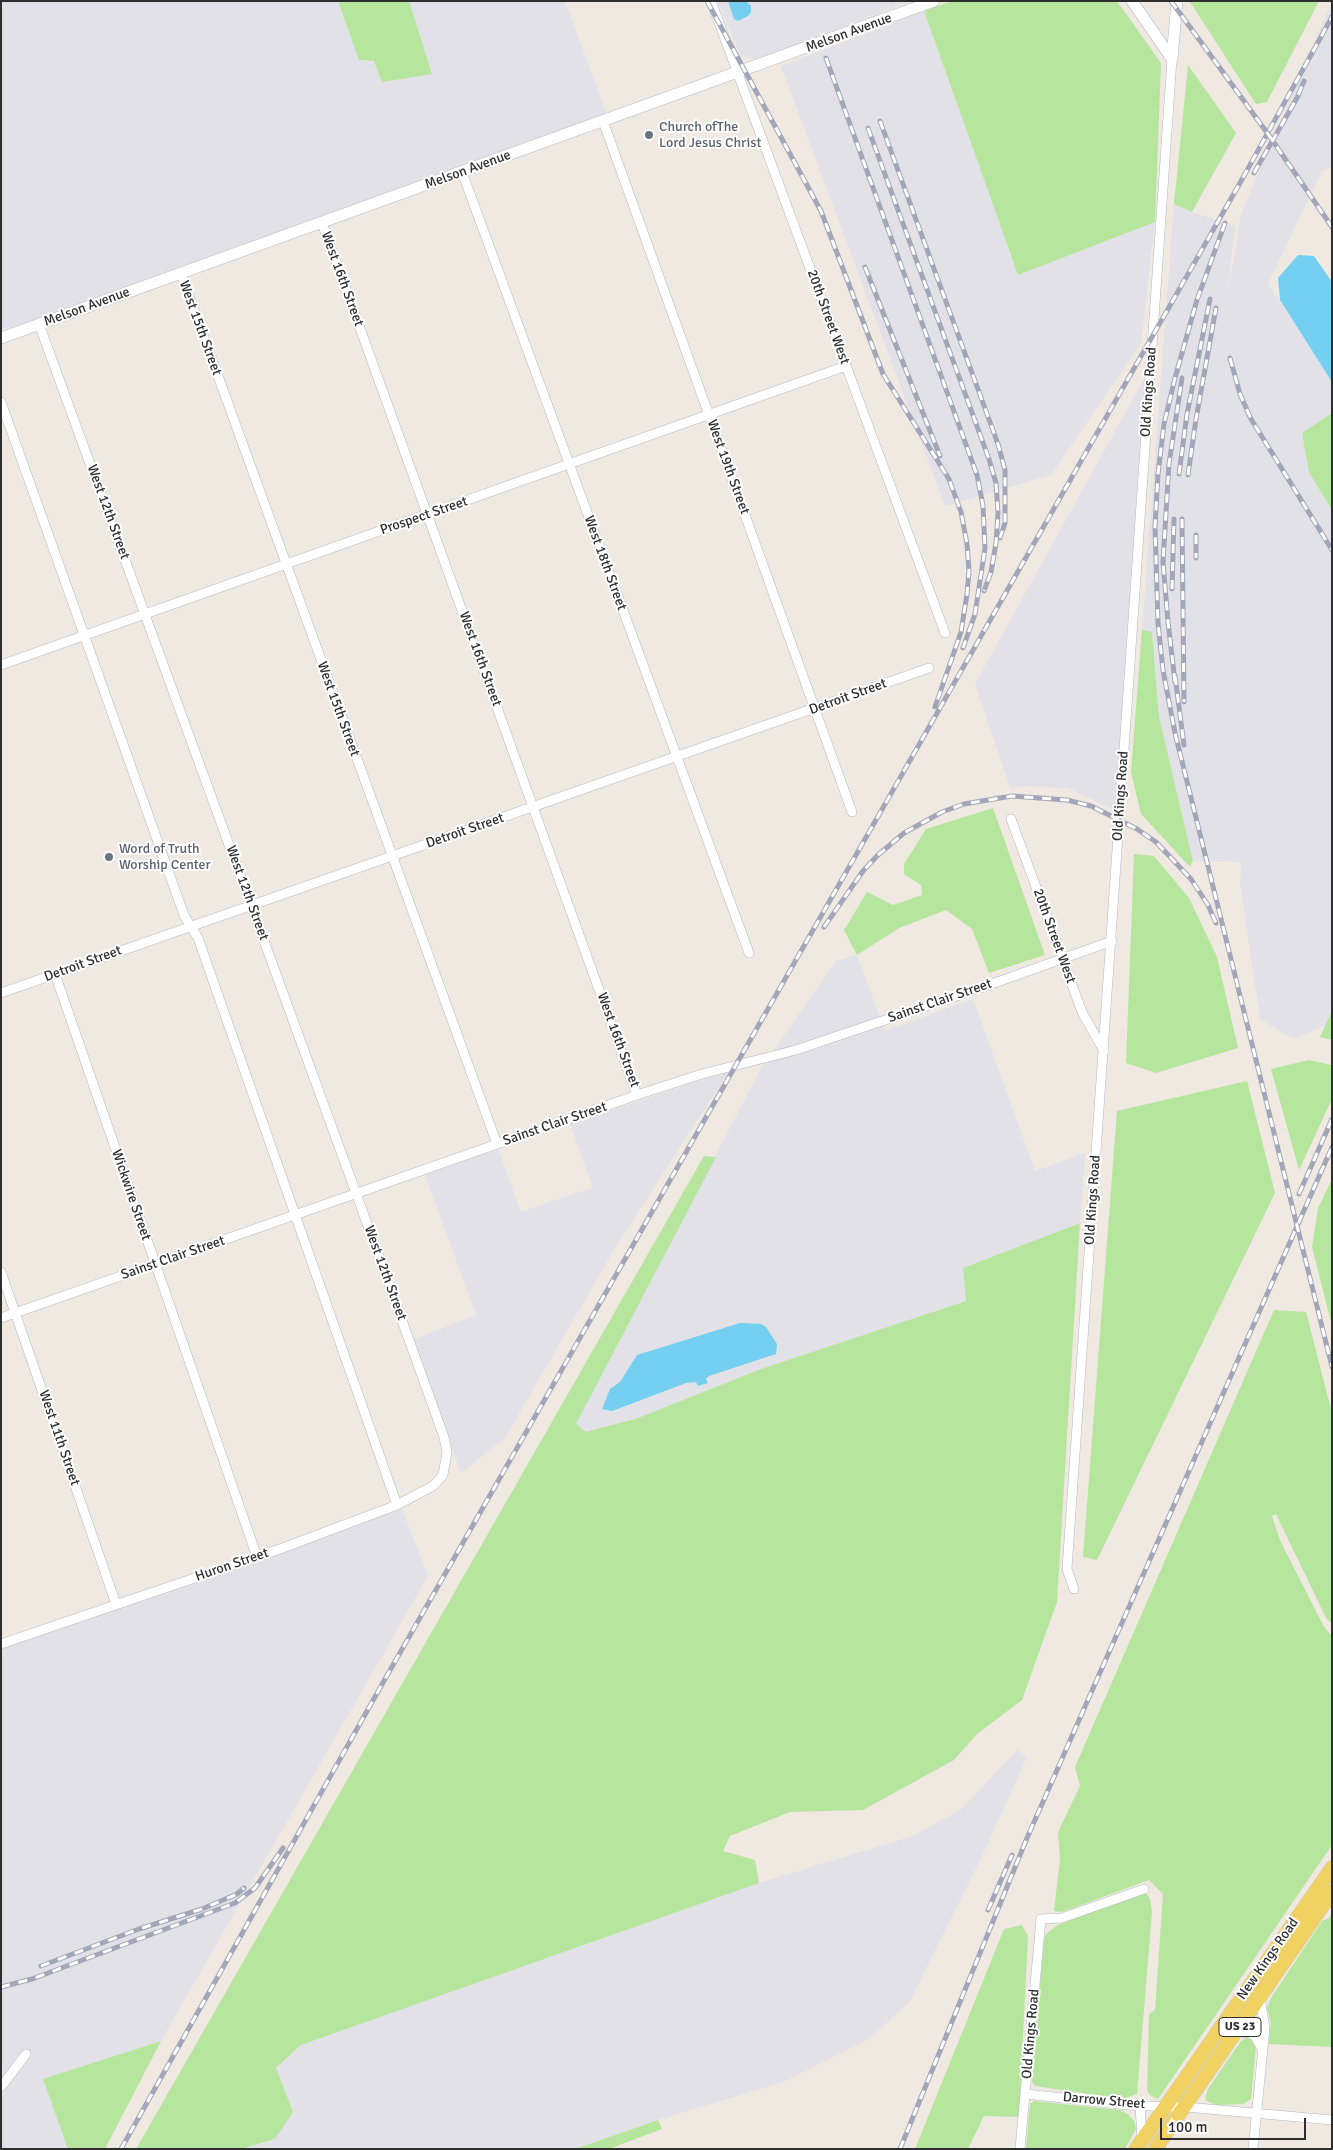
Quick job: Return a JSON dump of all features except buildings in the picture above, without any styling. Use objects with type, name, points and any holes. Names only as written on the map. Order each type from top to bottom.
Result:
[{"type":"main road","name":"New Kings Road","points":[[1139,2144],[1332,1868]]},
{"type":"main road","name":"New Kings Road","points":[[1155,2149],[1332,1892]]},
{"type":"street","name":"20th Street West","points":[[710,1],[945,633]]},
{"type":"street","name":"Melson Avenue","points":[[1,338],[934,1]]},
{"type":"street","points":[[1132,1],[1172,59]]},
{"type":"street","name":"Old Kings Road","points":[[1074,1589],[1067,1569],[1177,1]]},
{"type":"street","name":"West 19th Street","points":[[603,121],[852,812]]},
{"type":"street","name":"West 18th Street","points":[[462,172],[749,953]]},
{"type":"street","name":"West 16th Street","points":[[322,223],[637,1096]]},
{"type":"street","name":"West 15th Street","points":[[181,274],[497,1144]]},
{"type":"street","name":"West 12th Street","points":[[39,324],[444,1437],[447,1463]]},
{"type":"street","name":"Prospect Street","points":[[1,665],[846,366]]},
{"type":"street","points":[[1,402],[184,915],[198,938],[397,1505]]},
{"type":"street","name":"Detroit Street","points":[[1,993],[392,855],[534,808],[929,668]]},
{"type":"street","name":"20th Street West","points":[[1011,818],[1082,1012],[1104,1051]]},
{"type":"street","name":"Sainst Clair Street","points":[[1,1318],[637,1096],[702,1074],[796,1050],[1112,941]]},
{"type":"street","name":"Wickwire Street","points":[[55,974],[257,1556]]},
{"type":"street","name":"West 11th Street","points":[[1,1272],[116,1604]]},
{"type":"street","name":"Huron Street","points":[[1,1644],[257,1556],[397,1505],[433,1486],[443,1475],[447,1463]]},
{"type":"street","name":"Old Kings Road","points":[[1020,2149],[1041,1919],[1062,1918],[1144,1889]]},
{"type":"street","points":[[1253,2149],[1265,2028],[1260,1998]]},
{"type":"street","points":[[1234,2036],[1248,2032],[1255,2036],[1262,2050]]},
{"type":"street","points":[[1,2087],[26,2054]]},
{"type":"street","name":"Darrow Street","points":[[1026,2094],[1332,2120]]},
{"type":"street","points":[[1139,2144],[1140,2105]]},
{"type":"shaded area","points":[[1,1],[338,1],[359,60],[374,61],[432,74],[409,1],[565,1],[607,115],[34,321],[1,330]]},
{"type":"shaded area","points":[[717,1],[911,1],[759,60],[741,56]]},
{"type":"shaded area","points":[[1332,1],[1332,167],[1322,171],[1268,284],[1332,378],[1332,1023],[1293,1039],[1260,1019],[1240,883],[1241,862],[1193,861],[1159,717],[1152,633],[1142,630],[1174,204],[1235,226],[1228,293],[1241,214]]},
{"type":"shaded area","points":[[924,11],[1018,275],[1155,222],[1141,343],[1051,475],[945,506],[781,66]]},
{"type":"shaded area","points":[[1145,377],[1116,811],[1068,788],[1026,786],[1010,788],[975,684]]},
{"type":"shaded area","points":[[857,955],[885,1031],[973,999],[1035,1171],[1085,1153],[1080,1223],[963,1268],[966,1301],[761,1369],[638,1418],[586,1432],[576,1424],[760,1070],[836,961]]},
{"type":"shaded area","points":[[722,1073],[728,1073],[615,1248],[505,1438],[461,1473],[413,1340],[476,1315],[425,1175],[498,1149],[521,1212],[593,1188],[570,1124]]},
{"type":"shaded area","points":[[402,1509],[428,1576],[161,2041],[44,2079],[68,2149],[1,2149],[1,1649]]},
{"type":"shaded area","points":[[1017,1750],[1027,1757],[984,1852],[910,2001],[869,2039],[786,2081],[658,2120],[575,2149],[241,2149],[275,2139],[276,2069],[301,2045],[759,1883],[913,1836],[963,1808]]},
{"type":"green space","points":[[338,1],[409,1],[432,74],[382,82],[374,61],[359,60]]},
{"type":"green space","points":[[952,1],[1117,1],[1161,63],[1155,222],[1018,275],[924,11]]},
{"type":"green space","points":[[1319,1],[1267,102],[1256,104],[1190,2]]},
{"type":"green space","points":[[1188,65],[1236,133],[1192,212],[1174,204]]},
{"type":"green space","points":[[1332,413],[1332,510],[1309,472],[1302,433]]},
{"type":"green space","points":[[1142,630],[1152,632],[1159,717],[1193,861],[1190,867],[1141,814],[1131,772]]},
{"type":"green space","points":[[993,808],[1045,955],[989,973],[972,929],[946,910],[899,928],[857,955],[844,930],[867,892],[893,905],[922,895],[921,885],[904,874],[904,864],[926,829]]},
{"type":"green space","points":[[1134,854],[1154,856],[1189,898],[1217,957],[1238,1048],[1156,1073],[1126,1063]]},
{"type":"green space","points":[[1332,1011],[1332,1040],[1320,1037]]},
{"type":"green space","points":[[1309,1060],[1331,1065],[1332,1099],[1299,1170],[1271,1069]]},
{"type":"green space","points":[[1247,1081],[1275,1193],[1097,1560],[1083,1557],[1117,1111]]},
{"type":"green space","points":[[704,1156],[716,1157],[576,1424],[586,1432],[638,1418],[761,1369],[966,1301],[963,1268],[1080,1223],[1057,1602],[1022,1700],[977,1734],[954,1760],[863,1810],[790,1812],[730,1836],[723,1851],[755,1860],[759,1883],[301,2045],[276,2068],[293,2112],[275,2139],[241,2149],[136,2149]]},
{"type":"green space","points":[[1332,1179],[1332,1326],[1312,1247],[1318,1208]]},
{"type":"green space","points":[[1274,1310],[1306,1312],[1332,1413],[1332,1624],[1326,1618],[1276,1514],[1272,1516],[1280,1540],[1324,1627],[1332,1636],[1332,1845],[1158,2099],[1150,2095],[1147,2090],[1149,2014],[1155,2010],[1163,1894],[1149,1880],[1062,1912],[1054,1911],[1060,1859],[1058,1832],[1080,1786],[1075,1767]]},
{"type":"green space","points":[[1137,1894],[1147,1894],[1150,1899],[1152,1912],[1137,2094],[1124,2099],[1035,2086],[1032,2082],[1044,1939],[1047,1933],[1058,1925]]},
{"type":"green space","points":[[1332,1914],[1332,2047],[1268,2044],[1271,2023],[1267,2008],[1271,1998],[1322,1921],[1329,1918]]},
{"type":"green space","points":[[1022,1925],[1028,1936],[1019,2117],[984,2116],[968,2149],[915,2149],[1004,1929]]},
{"type":"green space","points":[[1248,2037],[1254,2041],[1256,2046],[1251,2099],[1243,2104],[1217,2105],[1207,2101],[1205,2099],[1208,2089],[1241,2041]]},
{"type":"green space","points":[[161,2041],[105,2149],[68,2149],[43,2079]]},
{"type":"green space","points":[[1034,2101],[1120,2110],[1128,2114],[1134,2121],[1136,2129],[1125,2149],[1026,2149],[1030,2104]]},
{"type":"green space","points":[[658,2120],[662,2129],[609,2149],[575,2149]]},
{"type":"water","points":[[728,1],[746,1],[751,6],[751,12],[748,16],[738,21],[734,19]]},
{"type":"water","points":[[1298,255],[1314,256],[1332,282],[1332,382],[1280,300],[1278,278]]},
{"type":"water","points":[[740,1323],[761,1324],[766,1327],[777,1344],[776,1354],[709,1376],[706,1379],[708,1383],[698,1386],[696,1382],[686,1383],[612,1411],[602,1409],[610,1389],[620,1382],[637,1355]]},
{"type":"railway","points":[[707,1],[821,211],[883,374],[949,479],[961,512],[967,544],[969,571],[967,594],[961,632],[935,707]]},
{"type":"railway","points":[[1171,1],[1268,134],[1332,227]]},
{"type":"railway","points":[[121,2149],[385,1679],[1240,183],[1332,17]]},
{"type":"railway","points":[[826,58],[977,475],[983,506],[985,548],[975,614],[963,648]]},
{"type":"railway","points":[[1254,173],[1297,98],[1304,81]]},
{"type":"railway","points":[[880,121],[998,444],[1005,470],[1005,523],[1000,538]]},
{"type":"railway","points":[[868,128],[989,459],[996,483],[998,513],[996,543],[991,572],[984,591]]},
{"type":"railway","points":[[1225,223],[1197,300],[1164,424],[1158,474],[1155,527],[1158,623],[1163,670],[1175,733],[1332,1367]]},
{"type":"railway","points":[[865,267],[940,456]]},
{"type":"railway","points":[[1179,474],[1187,414],[1210,299]]},
{"type":"railway","points":[[1188,475],[1216,308]]},
{"type":"railway","points":[[1230,358],[1240,394],[1251,419],[1332,550]]},
{"type":"railway","points":[[1175,682],[1163,562],[1169,464],[1182,378]]},
{"type":"railway","points":[[1172,589],[1174,519]]},
{"type":"railway","points":[[1182,519],[1184,702]]},
{"type":"railway","points":[[1196,535],[1196,558]]},
{"type":"railway","points":[[1175,676],[1184,745]]},
{"type":"railway","points":[[824,927],[863,871],[878,855],[904,833],[942,812],[964,804],[1012,796],[1067,800],[1091,806],[1137,829],[1156,842],[1191,879],[1208,905],[1216,923]]},
{"type":"railway","points":[[1299,1194],[1332,1119]]},
{"type":"railway","points":[[900,2149],[1027,1838],[1332,1147]]},
{"type":"railway","points":[[1,1987],[32,1979],[235,1903],[255,1888],[283,1848]]},
{"type":"railway","points":[[988,1910],[1012,1855]]},
{"type":"railway","points":[[41,1966],[139,1929],[202,1909],[237,1894],[244,1888]]},
{"type":"place","name":"Church ofThe Lord Jesus Christ","points":[[649,135]]},
{"type":"place","name":"Word of Truth Worship Center","points":[[109,857]]}]
